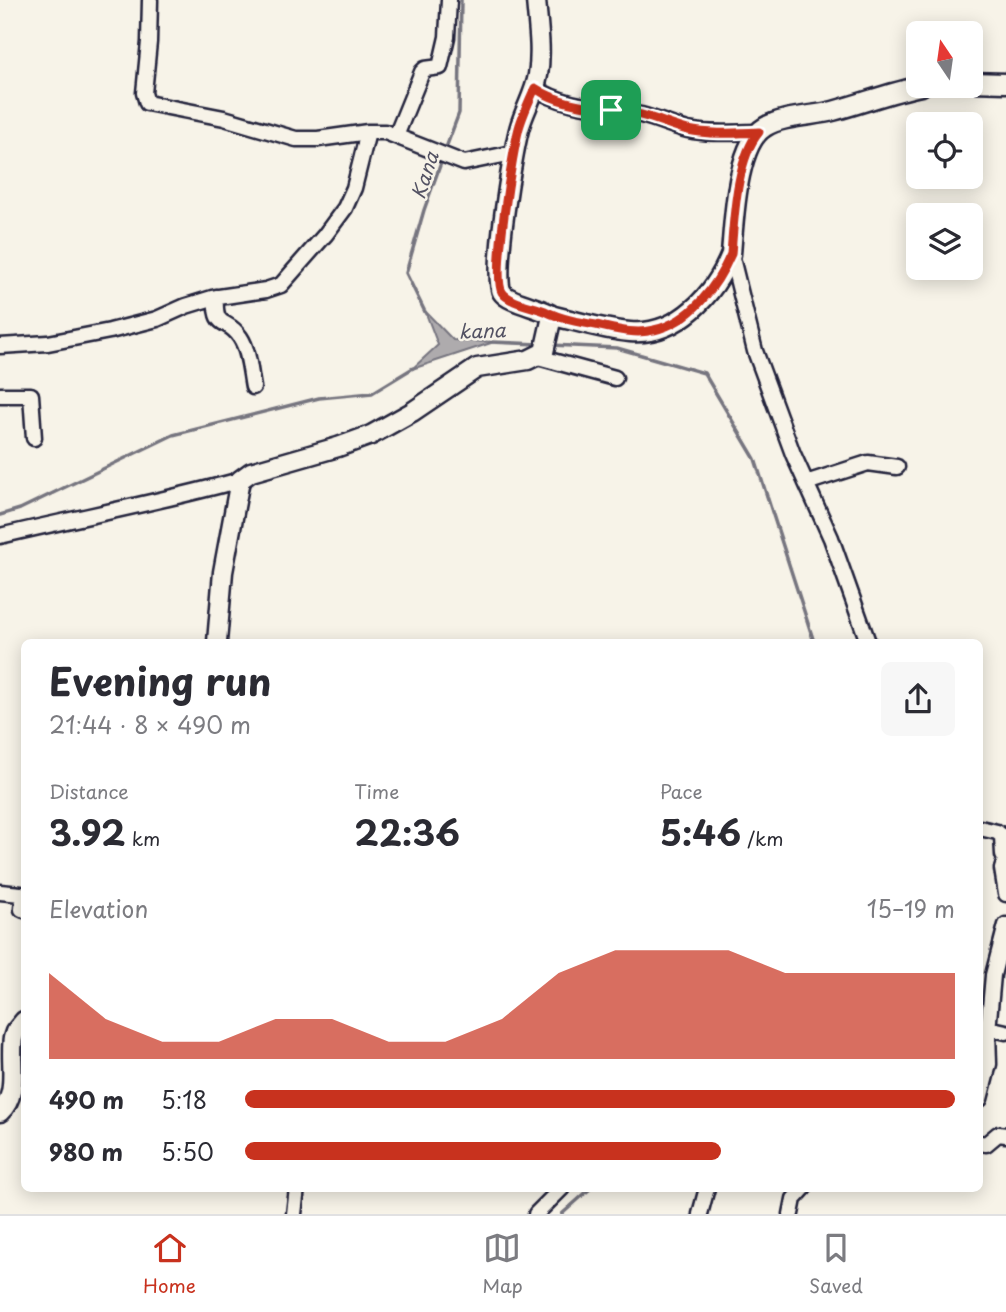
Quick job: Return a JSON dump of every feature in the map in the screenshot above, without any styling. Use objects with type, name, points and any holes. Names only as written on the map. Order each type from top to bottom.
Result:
[{"type":"street","points":[[150,0],[144,93],[147,103],[224,118],[296,139],[380,131],[455,162],[471,163],[513,153]]},
{"type":"street","points":[[396,136],[424,70],[440,67],[447,37],[449,0]]},
{"type":"street","points":[[536,0],[539,61],[535,88],[513,153],[500,256],[500,286],[507,297],[550,320],[630,332],[654,331],[685,315],[705,297],[719,278],[731,254],[742,167],[750,144],[759,132],[777,122],[833,111],[906,90]]},
{"type":"street","points":[[984,82],[1006,83]]},
{"type":"street","points":[[535,88],[549,96],[570,102],[640,115],[689,130],[710,133],[759,132]]},
{"type":"street","points":[[0,346],[48,343],[110,331],[157,319],[216,297],[266,290],[285,282],[345,208],[354,188],[368,132]]},
{"type":"street","points":[[731,254],[755,351],[806,483],[831,538],[867,639]]},
{"type":"street","points":[[216,297],[219,320],[238,333],[243,343],[253,387]]},
{"type":"street","points":[[542,352],[550,320]]},
{"type":"street","points":[[0,536],[92,514],[145,505],[240,480],[251,472],[329,450],[371,435],[412,412],[477,368],[520,362],[542,352],[615,378]]},
{"type":"street","points":[[0,395],[31,394],[34,438]]},
{"type":"street","points":[[806,483],[868,463],[897,467]]},
{"type":"street","points":[[217,639],[223,572],[240,480]]},
{"type":"street","points":[[983,829],[1002,836],[1006,860],[1002,869],[1006,894]]},
{"type":"street","points":[[0,892],[21,894]]},
{"type":"street","points":[[983,1087],[989,1064],[988,1028],[993,975],[1006,925]]},
{"type":"street","points":[[0,1112],[11,1095],[13,1038],[21,1024]]},
{"type":"street","points":[[988,1028],[1006,1032]]},
{"type":"street","points":[[983,1144],[998,1134],[1006,1135]]},
{"type":"street","points":[[294,1214],[297,1192]]},
{"type":"street","points":[[536,1214],[558,1192]]},
{"type":"street","points":[[700,1214],[706,1192]]},
{"type":"street","points":[[791,1214],[794,1199],[800,1192]]},
{"type":"shaded area","points":[[425,311],[453,340],[494,342],[412,369],[438,345]]},
{"type":"waterway","name":"Kana","points":[[444,153],[459,113],[461,0]]},
{"type":"waterway","name":"Kana","points":[[426,314],[406,273],[442,160]]},
{"type":"waterway","name":"kana","points":[[491,342],[539,344]]},
{"type":"waterway","name":"kana","points":[[550,345],[617,348],[704,373],[755,459],[813,639]]},
{"type":"waterway","name":"kana","points":[[0,515],[20,509],[173,435],[319,398],[372,393],[413,368]]},
{"type":"waterway","name":"kana","points":[[562,1214],[587,1192]]},
{"type":"route","points":[[535,88],[558,99],[611,110],[640,115],[700,132],[759,132],[750,144],[742,167],[731,254],[727,264],[697,305],[674,323],[654,331],[630,332],[550,315],[504,295],[499,281],[513,153],[524,112],[535,88]]}]
